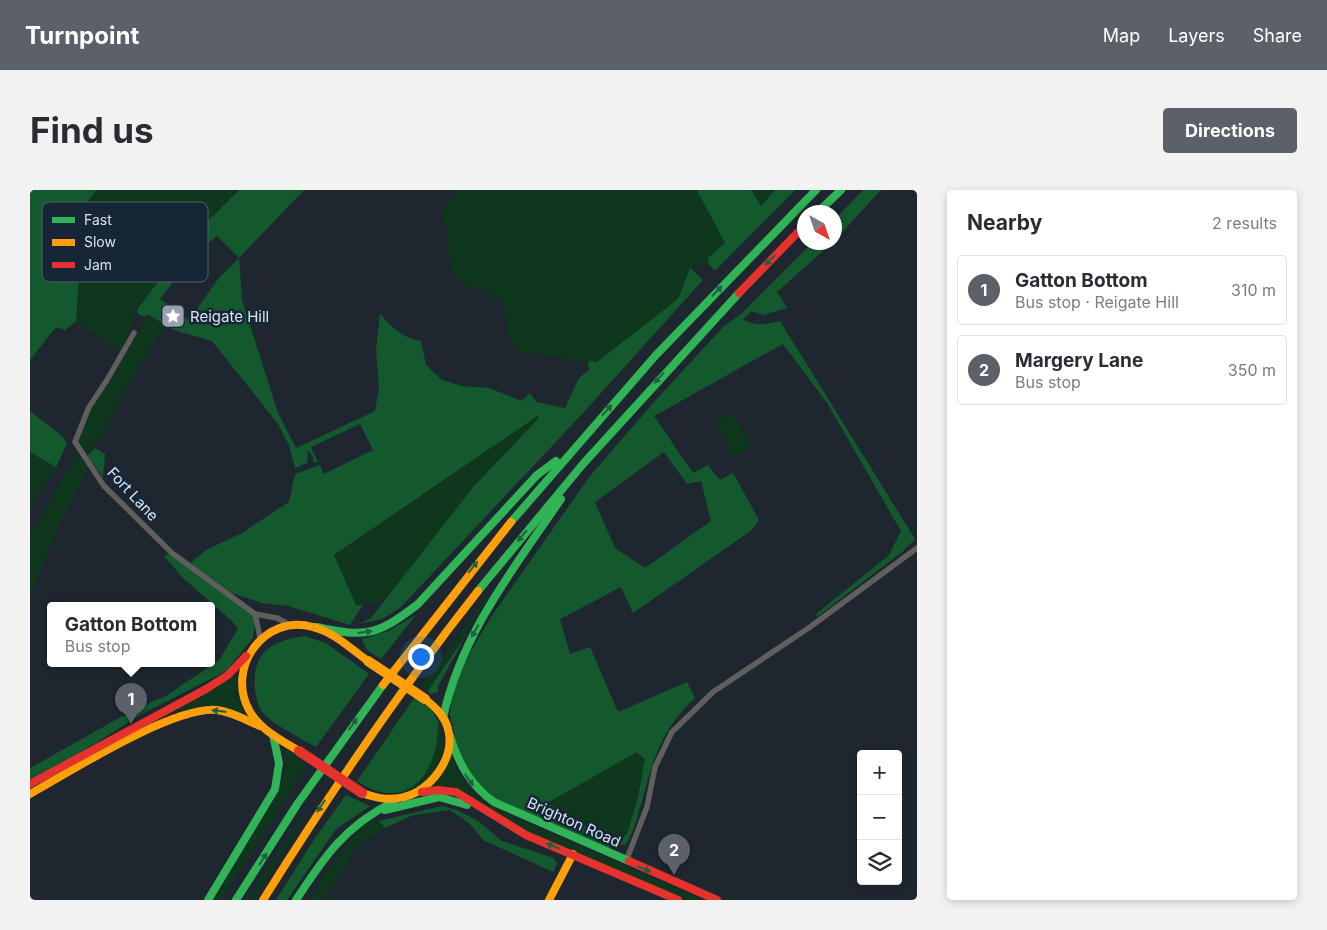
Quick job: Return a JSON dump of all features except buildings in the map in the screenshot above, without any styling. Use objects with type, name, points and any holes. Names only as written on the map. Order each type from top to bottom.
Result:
[{"type":"main road","points":[[236,900],[298,803],[383,683],[487,549],[574,446],[698,311],[816,190]]},
{"type":"main road","points":[[825,205],[841,190]]},
{"type":"main road","points":[[262,900],[315,815],[397,694],[501,561],[587,458],[710,322],[797,233]]},
{"type":"main road","points":[[30,784],[104,746],[221,680],[237,668],[260,638],[279,627],[290,624],[349,634],[376,631],[396,621],[430,591],[537,476],[574,446]]},
{"type":"main road","points":[[444,718],[449,686],[468,642],[587,458]]},
{"type":"main road","points":[[317,628],[425,699],[444,718]]},
{"type":"main road","points":[[246,655],[241,682],[244,699],[250,713],[264,728],[362,793],[373,798],[397,800]]},
{"type":"main road","points":[[30,794],[165,722],[198,710],[228,712],[264,728]]},
{"type":"main road","name":"Brighton Road","points":[[444,718],[460,765],[471,784],[481,794],[515,812],[717,900]]},
{"type":"main road","points":[[208,900],[275,789],[279,763],[273,735]]},
{"type":"main road","points":[[30,798],[138,736]]},
{"type":"main road","points":[[422,792],[433,781],[443,766],[450,736]]},
{"type":"main road","name":"Brighton Road","points":[[368,814],[397,800],[422,792],[438,790],[456,792],[526,835],[678,900]]},
{"type":"main road","points":[[296,900],[342,835],[354,823],[368,814],[439,796],[454,799],[491,815]]},
{"type":"main road","points":[[549,900],[573,854]]},
{"type":"street","name":"Fort Lane","points":[[134,333],[108,380],[89,407],[75,442],[104,486],[172,553],[255,614],[277,618],[290,624]]},
{"type":"street","points":[[626,861],[647,807],[655,767],[672,732],[713,692],[810,627],[917,548]]},
{"type":"street","points":[[255,614],[260,638]]},
{"type":"green space","points":[[30,190],[96,190],[87,202],[42,202],[42,282],[79,282],[76,321],[65,330],[56,327],[30,360]]},
{"type":"green space","points":[[96,190],[239,190],[208,221],[208,202],[87,202]]},
{"type":"green space","points":[[239,190],[304,190],[239,258],[217,236],[208,243],[208,221]]},
{"type":"green space","points":[[457,190],[697,190],[726,243],[709,257],[708,264],[690,268],[678,299],[597,363],[517,351],[510,342],[505,313],[500,301],[485,291],[465,285],[454,272],[449,254],[447,228],[443,217],[439,214]]},
{"type":"green space","points":[[697,190],[751,190],[761,206],[775,190],[795,190],[715,271],[708,263],[708,258],[725,243]]},
{"type":"green space","points":[[751,190],[775,190],[761,206]]},
{"type":"green space","points":[[863,190],[881,190],[842,232],[842,212]]},
{"type":"green space","points":[[805,250],[824,250],[777,292],[787,308],[763,315],[752,311],[743,319],[757,324],[780,321],[915,539],[902,552],[817,617],[816,614],[889,555],[901,531],[827,403],[783,344],[654,416],[693,473],[708,465],[720,480],[733,473],[759,520],[752,530],[633,613],[621,587],[560,619],[570,654],[590,647],[618,712],[687,682],[695,698],[675,720],[661,743],[651,768],[629,839],[626,844],[608,848],[495,798],[471,777],[455,739],[450,714],[452,697],[464,663],[491,617],[590,476],[723,327],[741,314]],"holes":[[[664,452],[687,484],[701,481],[711,521],[645,568],[615,548],[595,502]],[[637,752],[645,760],[637,801],[627,834],[617,841],[606,838],[547,803]]]},
{"type":"green space","points":[[239,258],[242,300],[278,413],[296,448],[375,411],[379,388],[376,351],[380,314],[398,332],[409,338],[421,341],[426,365],[442,380],[462,386],[489,388],[522,401],[530,393],[536,402],[565,408],[579,378],[589,370],[588,361],[597,362],[678,299],[690,268],[703,280],[582,414],[400,608],[382,619],[359,624],[371,618],[474,486],[537,420],[539,415],[334,555],[356,605],[363,605],[350,625],[288,606],[262,603],[232,593],[190,563],[206,550],[242,533],[289,502],[295,474],[320,465],[324,474],[373,450],[360,424],[311,447],[318,462],[313,462],[313,457],[308,450],[307,463],[295,468],[289,445],[278,424],[212,341],[174,330],[149,315],[143,316],[138,314],[137,310],[158,282],[173,282],[160,299],[189,320],[219,278]]},
{"type":"green space","points":[[79,282],[157,282],[137,310],[121,353],[76,321]]},
{"type":"green space","points":[[149,315],[165,325],[124,391],[101,438],[85,454],[77,443],[88,412],[110,382]]},
{"type":"green space","points":[[30,411],[62,436],[67,444],[56,467],[30,452]]},
{"type":"green space","points":[[733,413],[751,447],[734,457],[715,423]]},
{"type":"green space","points":[[540,414],[537,420],[474,486],[392,592],[379,602],[356,605],[334,556]]},
{"type":"green space","points":[[95,448],[105,454],[103,477],[87,456]]},
{"type":"green space","points":[[30,452],[56,467],[30,509]]},
{"type":"green space","points":[[77,453],[88,468],[59,524],[30,597],[30,537]]},
{"type":"green space","points":[[170,554],[253,615],[255,622],[253,638],[226,671],[142,714],[73,757],[30,779],[30,768],[137,708],[166,696],[209,667],[215,667],[215,663],[219,660],[238,629],[215,606],[215,602],[210,602],[183,578],[164,556]]},
{"type":"green space","points":[[502,577],[428,691],[421,686]]},
{"type":"green space","points":[[416,615],[381,659],[367,650],[362,639],[388,631]]},
{"type":"green space","points":[[468,632],[438,686],[438,692],[431,694],[428,691]]},
{"type":"green space","points":[[305,636],[326,643],[369,674],[316,747],[268,718],[259,706],[255,689],[257,665],[266,650],[283,641]]},
{"type":"green space","points":[[233,676],[237,677],[236,690],[245,715],[210,706],[195,707],[176,712],[175,710]]},
{"type":"green space","points":[[415,697],[432,711],[438,724],[436,748],[429,767],[423,776],[409,789],[389,793],[380,792],[357,781]]},
{"type":"green space","points":[[428,707],[439,724],[441,734],[441,756],[438,766],[433,776],[422,785],[396,795],[391,794],[410,788]]},
{"type":"green space","points":[[286,749],[307,765],[221,900],[214,900],[277,795],[285,774]]},
{"type":"green space","points":[[637,752],[646,760],[627,834],[617,841],[606,838],[546,803]]},
{"type":"green space","points":[[451,756],[459,775],[468,787],[484,802],[518,819],[703,900],[686,900],[530,832],[496,813],[468,793],[451,786],[433,786],[441,777]]},
{"type":"green space","points":[[346,795],[370,806],[336,829],[287,900],[276,900],[313,841]]},
{"type":"green space","points":[[442,806],[457,810],[479,822],[502,841],[554,858],[557,864],[553,872],[483,840],[470,824],[450,810],[413,815],[385,828],[379,821]]},
{"type":"green space","points":[[302,815],[305,817],[253,900],[247,900]]},
{"type":"green space","points":[[379,821],[385,828],[357,846],[324,900],[310,900],[327,871],[364,824]]},
{"type":"traffic: fast","points":[[511,522],[656,355],[816,190]]},
{"type":"traffic: fast","points":[[825,205],[841,190]]},
{"type":"traffic: fast","points":[[478,591],[583,464],[739,293]]},
{"type":"traffic: fast","points":[[317,627],[360,633],[381,628],[404,614],[418,604],[537,475],[556,461]]},
{"type":"traffic: fast","points":[[443,718],[451,687],[462,658],[476,630],[508,576],[561,499]]},
{"type":"traffic: fast","points":[[236,900],[298,803],[383,685]]},
{"type":"traffic: fast","points":[[208,900],[275,789],[279,763],[273,735]]},
{"type":"traffic: fast","points":[[450,736],[457,756],[466,773],[478,788],[494,802],[629,861]]},
{"type":"traffic: fast","points":[[385,810],[439,797],[467,805]]},
{"type":"traffic: fast","points":[[296,900],[326,856],[337,844],[362,821],[393,802]]},
{"type":"traffic: slow","points":[[383,685],[511,522]]},
{"type":"traffic: slow","points":[[263,900],[366,742],[478,591]]},
{"type":"traffic: slow","points":[[299,751],[264,728],[249,710],[243,694],[242,677],[246,662],[254,647],[265,636],[279,628],[295,625],[313,627],[321,629],[342,641],[368,661]]},
{"type":"traffic: slow","points":[[368,661],[425,699]]},
{"type":"traffic: slow","points":[[362,793],[393,799],[404,797],[414,794],[423,788],[439,772],[448,751],[448,729],[442,716],[425,699]]},
{"type":"traffic: slow","points":[[30,794],[122,742],[175,718],[198,712],[217,710],[234,714],[260,726]]},
{"type":"traffic: slow","points":[[549,900],[573,854]]},
{"type":"traffic: jam","points":[[739,293],[797,233]]},
{"type":"traffic: jam","points":[[30,784],[206,689],[228,675],[246,656]]},
{"type":"traffic: jam","points":[[299,751],[362,793]]},
{"type":"traffic: jam","points":[[422,792],[438,790],[456,792],[526,835],[678,900]]},
{"type":"traffic: jam","points":[[629,861],[717,900]]},
{"type":"place","name":"Reigate Hill","points":[[173,316]]},
{"type":"place","name":"Gatton Bottom","points":[[131,724]]},
{"type":"place","name":"Margery Lane","points":[[674,875]]}]
